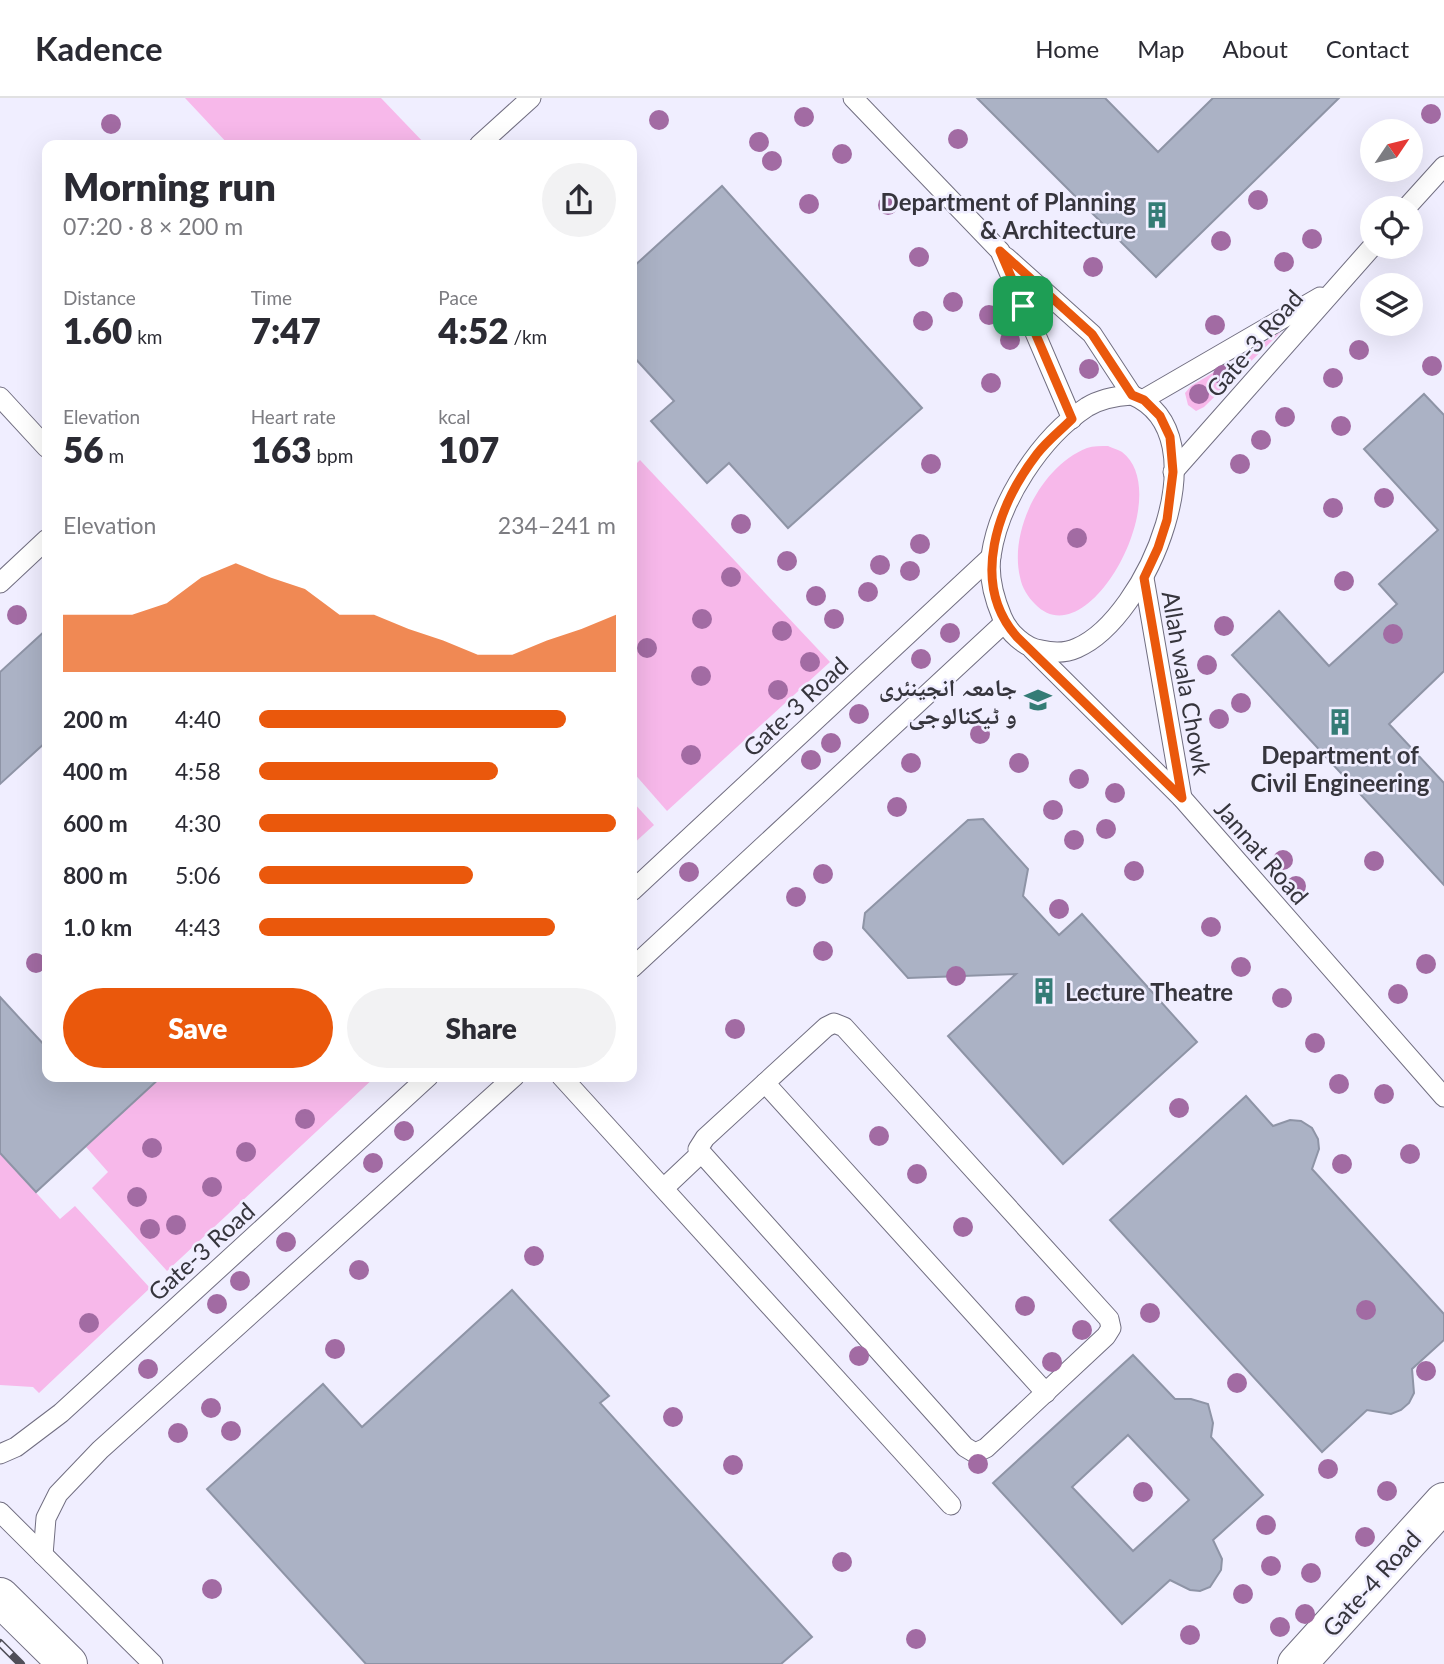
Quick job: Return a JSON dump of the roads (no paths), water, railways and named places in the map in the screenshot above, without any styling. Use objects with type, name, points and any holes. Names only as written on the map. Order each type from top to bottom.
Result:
[{"type":"street","name":"Gate-4 Road","points":[[1297,1664],[1444,1502]]},
{"type":"street","points":[[0,1597],[68,1664]]},
{"type":"lane","points":[[485,140],[531,98]]},
{"type":"lane","points":[[853,98],[1000,251],[1092,334],[1138,397],[1160,416],[1170,437],[1173,472],[1167,520],[1144,578],[1119,612],[1102,630],[1078,648],[1055,653],[1032,649],[1004,623],[993,595],[991,557],[997,533],[1015,489],[1038,453],[1088,406],[1112,397],[1138,397],[1336,288]]},
{"type":"lane","points":[[1417,196],[1444,166]]},
{"type":"lane","points":[[1000,251],[1072,419]]},
{"type":"lane","name":"Gate-3 Road","points":[[1173,472],[1361,259]]},
{"type":"lane","points":[[1,400],[42,443]]},
{"type":"lane","points":[[0,583],[42,544]]},
{"type":"lane","name":"Gate-3 Road","points":[[637,886],[991,557]]},
{"type":"lane","name":"Allah wala Chowk","points":[[1144,578],[1182,798]]},
{"type":"lane","points":[[637,963],[1004,623]]},
{"type":"lane","name":"Jannat Road","points":[[1032,649],[1182,798],[1444,1097]]},
{"type":"lane","points":[[834,1023],[844,1027],[1109,1320],[1111,1328],[1106,1336],[1046,1393],[986,1448],[975,1453],[965,1447],[701,1154],[699,1143],[826,1027],[834,1023]]},
{"type":"lane","name":"Gate-3 Road","points":[[0,1454],[16,1447],[61,1413],[422,1082]]},
{"type":"lane","points":[[43,1555],[46,1518],[58,1494],[100,1450],[507,1082]]},
{"type":"lane","points":[[567,1082],[951,1505]]},
{"type":"lane","points":[[765,1083],[1046,1393]]},
{"type":"lane","points":[[664,1188],[701,1154]]},
{"type":"lane","points":[[0,1512],[153,1664]]},
{"type":"railway","points":[[0,1643],[21,1664]]},
{"type":"place","name":"Department of Planning & Architecture","points":[[1157,215]]},
{"type":"place","name":"جامعہ انجینئری و ٹیکنالوجی","points":[[1038,700]]},
{"type":"place","name":"Department of Civil Engineering","points":[[1340,722]]},
{"type":"place","name":"Lecture Theatre","points":[[1044,991]]}]
